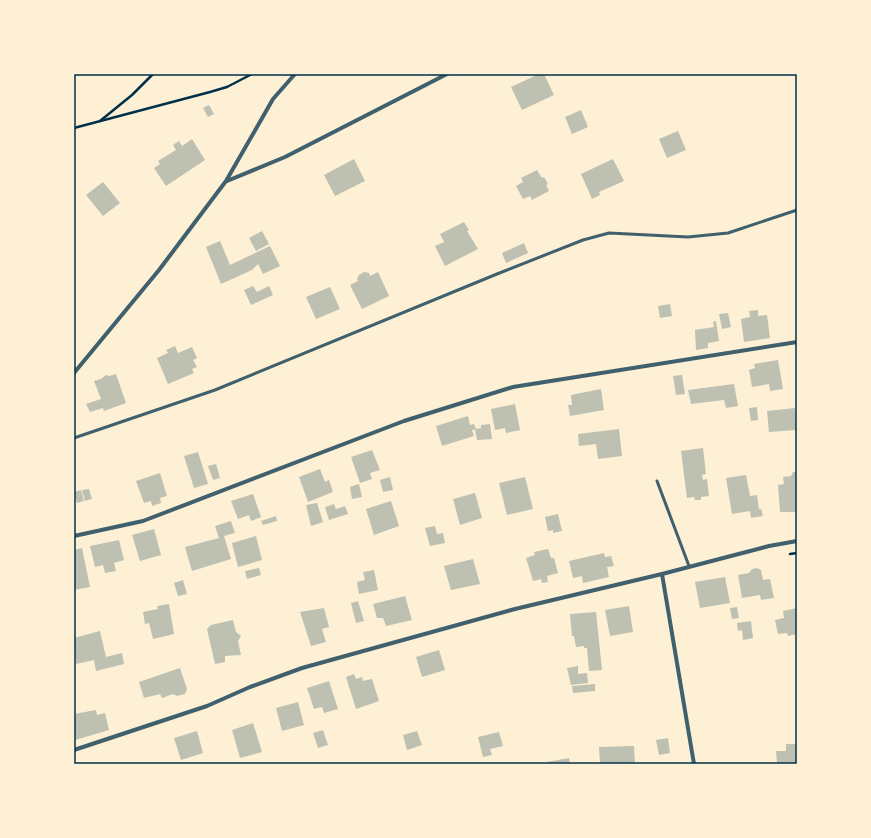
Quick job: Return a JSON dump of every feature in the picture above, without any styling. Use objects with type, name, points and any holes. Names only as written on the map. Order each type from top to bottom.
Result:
[{"type":"street","points":[[74,373],[159,270],[226,181],[273,99],[295,74]]},
{"type":"street","points":[[226,181],[285,157],[447,74]]},
{"type":"street","points":[[74,536],[143,521],[404,421],[513,387],[797,342]]},
{"type":"street","points":[[74,750],[207,706],[250,687],[302,668],[515,609],[662,574],[769,546],[797,541]]},
{"type":"street","points":[[662,574],[694,764]]},
{"type":"lane","points":[[74,438],[215,390],[583,240],[609,233],[688,237],[728,233],[797,210]]},
{"type":"lane","points":[[657,481],[688,566]]},
{"type":"path","points":[[98,122],[132,95],[154,74]]},
{"type":"path","points":[[74,128],[227,87],[252,74]]},
{"type":"path","points":[[782,555],[797,553]]},
{"type":"building","points":[[539,74],[544,74],[554,95],[522,110],[511,87]]},
{"type":"building","points":[[209,105],[214,114],[208,117],[203,108]]},
{"type":"building","points":[[581,110],[588,127],[572,134],[565,117]]},
{"type":"building","points":[[678,131],[686,150],[667,158],[659,139]]},
{"type":"building","points":[[192,139],[205,160],[166,186],[154,168],[160,164],[158,161],[176,150],[173,145],[179,141],[182,146]]},
{"type":"building","points":[[354,159],[365,181],[335,196],[324,175]]},
{"type":"building","points":[[613,159],[624,181],[599,192],[600,195],[592,199],[581,174]]},
{"type":"building","points":[[537,170],[548,184],[546,185],[549,191],[532,200],[530,196],[523,199],[516,186],[523,182],[521,178]]},
{"type":"building","points":[[103,182],[120,203],[103,216],[86,195]]},
{"type":"building","points":[[464,222],[469,230],[467,231],[478,249],[445,266],[435,246],[444,242],[440,234]]},
{"type":"building","points":[[262,231],[269,244],[256,251],[249,238]]},
{"type":"building","points":[[220,241],[230,265],[270,246],[280,266],[263,274],[258,264],[252,270],[221,284],[206,247]]},
{"type":"building","points":[[524,243],[528,253],[506,263],[502,253]]},
{"type":"building","points":[[364,272],[369,273],[370,276],[378,272],[389,296],[362,309],[350,285],[358,281],[357,279],[359,275]]},
{"type":"building","points":[[253,286],[257,292],[269,286],[273,295],[251,305],[244,290]]},
{"type":"building","points":[[330,287],[340,309],[316,319],[306,297]]},
{"type":"building","points":[[670,304],[672,316],[660,318],[658,306]]},
{"type":"building","points":[[758,310],[758,316],[767,315],[770,338],[744,342],[741,319],[750,317],[749,311]]},
{"type":"building","points":[[728,313],[731,327],[722,329],[719,314]]},
{"type":"building","points":[[716,321],[719,341],[708,343],[708,348],[696,350],[695,330],[714,327],[713,322]]},
{"type":"building","points":[[175,346],[178,353],[192,347],[197,358],[193,360],[197,367],[192,369],[194,373],[168,384],[157,358],[168,353],[166,350]]},
{"type":"building","points":[[778,360],[783,389],[770,391],[769,384],[752,387],[749,370],[755,368],[754,364]]},
{"type":"building","points":[[116,374],[126,403],[104,411],[103,408],[90,412],[86,404],[101,399],[94,381],[101,379],[106,375],[109,376]]},
{"type":"building","points":[[682,375],[685,394],[676,395],[673,376]]},
{"type":"building","points":[[734,384],[738,406],[726,408],[724,400],[691,404],[688,390]]},
{"type":"building","points":[[601,389],[604,410],[570,416],[568,405],[572,405],[571,395]]},
{"type":"building","points":[[515,404],[520,430],[506,433],[505,428],[495,430],[491,409]]},
{"type":"building","points":[[757,407],[758,420],[751,421],[749,408]]},
{"type":"building","points":[[795,408],[796,430],[769,432],[767,411]]},
{"type":"building","points":[[468,416],[470,425],[474,424],[476,429],[472,430],[474,436],[442,446],[436,426]]},
{"type":"building","points":[[490,424],[492,439],[477,440],[475,429],[481,428],[481,425]]},
{"type":"building","points":[[619,429],[622,456],[598,459],[596,444],[579,446],[578,434]]},
{"type":"building","points":[[703,448],[706,474],[702,475],[703,480],[707,479],[709,496],[701,497],[701,500],[695,500],[694,497],[687,498],[681,451]]},
{"type":"building","points":[[372,450],[380,470],[370,473],[372,479],[360,483],[351,457]]},
{"type":"building","points":[[198,452],[208,484],[194,488],[184,456]]},
{"type":"building","points":[[216,464],[220,478],[213,480],[208,466]]},
{"type":"building","points":[[320,469],[325,482],[329,480],[333,492],[308,502],[299,477]]},
{"type":"building","points":[[793,472],[797,472],[797,512],[780,512],[778,485],[784,484],[783,477],[791,476]]},
{"type":"building","points":[[160,473],[167,496],[160,498],[161,503],[152,506],[151,501],[144,503],[136,481]]},
{"type":"building","points":[[746,475],[750,496],[757,495],[759,509],[761,509],[763,516],[751,518],[750,511],[732,514],[726,478]]},
{"type":"building","points":[[390,477],[393,490],[383,492],[380,480]]},
{"type":"building","points":[[525,477],[533,509],[507,515],[499,483]]},
{"type":"building","points":[[359,484],[362,497],[352,499],[350,487]]},
{"type":"building","points":[[89,489],[92,499],[85,501],[82,490]]},
{"type":"building","points":[[81,490],[84,501],[77,503],[74,492]]},
{"type":"building","points":[[475,493],[482,518],[460,525],[453,499]]},
{"type":"building","points":[[253,494],[261,517],[251,521],[249,515],[238,519],[231,501]]},
{"type":"building","points":[[391,501],[399,526],[374,535],[366,509]]},
{"type":"building","points":[[317,503],[323,522],[311,526],[306,505]]},
{"type":"building","points":[[334,504],[336,509],[345,506],[348,514],[329,520],[325,507]]},
{"type":"building","points":[[558,514],[562,531],[553,533],[553,530],[548,531],[545,517]]},
{"type":"building","points":[[276,516],[277,521],[263,525],[261,521]]},
{"type":"building","points":[[231,521],[235,533],[224,536],[231,559],[192,571],[185,547],[219,538],[215,526]]},
{"type":"building","points":[[435,526],[437,534],[443,533],[445,543],[430,546],[425,528]]},
{"type":"building","points":[[154,529],[161,555],[140,561],[132,535]]},
{"type":"building","points":[[256,536],[262,560],[238,567],[232,543]]},
{"type":"building","points":[[119,540],[124,560],[114,563],[116,571],[105,573],[103,565],[95,567],[90,546]]},
{"type":"building","points":[[82,548],[90,587],[74,590],[74,550]]},
{"type":"building","points":[[548,549],[551,558],[554,558],[558,573],[547,576],[548,582],[542,583],[541,579],[533,581],[526,558],[535,555],[534,552]]},
{"type":"building","points":[[604,553],[605,557],[611,556],[614,566],[607,567],[609,577],[583,583],[582,576],[573,578],[569,561]]},
{"type":"building","points":[[473,559],[480,584],[451,590],[444,566]]},
{"type":"building","points":[[259,568],[261,575],[247,579],[245,571]]},
{"type":"building","points":[[757,568],[761,570],[763,580],[770,579],[774,598],[761,600],[760,595],[742,598],[738,575],[749,573],[752,569]]},
{"type":"building","points":[[374,570],[378,590],[359,594],[357,582],[365,580],[363,572]]},
{"type":"building","points":[[725,577],[730,603],[700,608],[695,582]]},
{"type":"building","points":[[183,580],[187,594],[178,596],[174,583]]},
{"type":"building","points":[[405,596],[412,620],[386,626],[383,618],[377,618],[373,604]]},
{"type":"building","points":[[358,601],[364,621],[356,623],[351,603]]},
{"type":"building","points":[[169,604],[174,634],[153,639],[149,623],[145,624],[143,612],[158,609],[157,606]]},
{"type":"building","points":[[629,606],[633,632],[610,636],[605,610]]},
{"type":"building","points":[[737,607],[739,618],[732,619],[730,608]]},
{"type":"building","points":[[324,608],[329,627],[322,629],[326,642],[311,646],[300,612]]},
{"type":"building","points":[[797,608],[797,634],[788,636],[787,633],[778,634],[775,620],[784,618],[783,611]]},
{"type":"building","points":[[596,612],[602,670],[589,671],[587,648],[584,648],[584,646],[576,647],[574,636],[572,636],[570,614]]},
{"type":"building","points":[[233,620],[236,632],[241,636],[238,641],[241,655],[225,656],[225,662],[215,664],[207,629],[211,625]]},
{"type":"building","points":[[751,621],[753,638],[743,640],[742,630],[738,631],[737,623]]},
{"type":"building","points":[[100,631],[106,657],[122,653],[124,664],[96,671],[94,660],[76,664],[74,638]]},
{"type":"building","points":[[439,650],[445,670],[422,677],[416,657]]},
{"type":"building","points":[[578,666],[578,674],[587,673],[588,683],[571,685],[567,668]]},
{"type":"building","points":[[180,668],[187,689],[185,694],[177,696],[173,694],[162,698],[160,694],[144,698],[139,682]]},
{"type":"building","points":[[354,674],[356,679],[362,677],[363,681],[372,679],[379,701],[356,709],[346,677]]},
{"type":"building","points":[[329,681],[338,709],[324,713],[322,707],[314,709],[307,688]]},
{"type":"building","points":[[595,684],[595,691],[573,693],[572,686]]},
{"type":"building","points":[[298,702],[304,725],[282,731],[276,708]]},
{"type":"building","points":[[96,710],[97,715],[105,713],[109,730],[75,740],[74,714]]},
{"type":"building","points":[[253,723],[262,752],[240,758],[232,730]]},
{"type":"building","points":[[323,730],[328,745],[318,748],[313,733]]},
{"type":"building","points":[[197,731],[203,753],[181,760],[174,738]]},
{"type":"building","points":[[417,731],[422,745],[407,750],[403,735]]},
{"type":"building","points":[[499,732],[503,746],[490,749],[492,755],[483,757],[478,737]]},
{"type":"building","points":[[668,738],[670,753],[659,755],[656,740]]},
{"type":"building","points":[[786,744],[797,744],[797,764],[777,764],[776,751],[786,751]]},
{"type":"building","points":[[634,746],[635,764],[600,764],[599,747]]},
{"type":"building","points":[[569,758],[570,764],[548,764],[547,762]]}]
